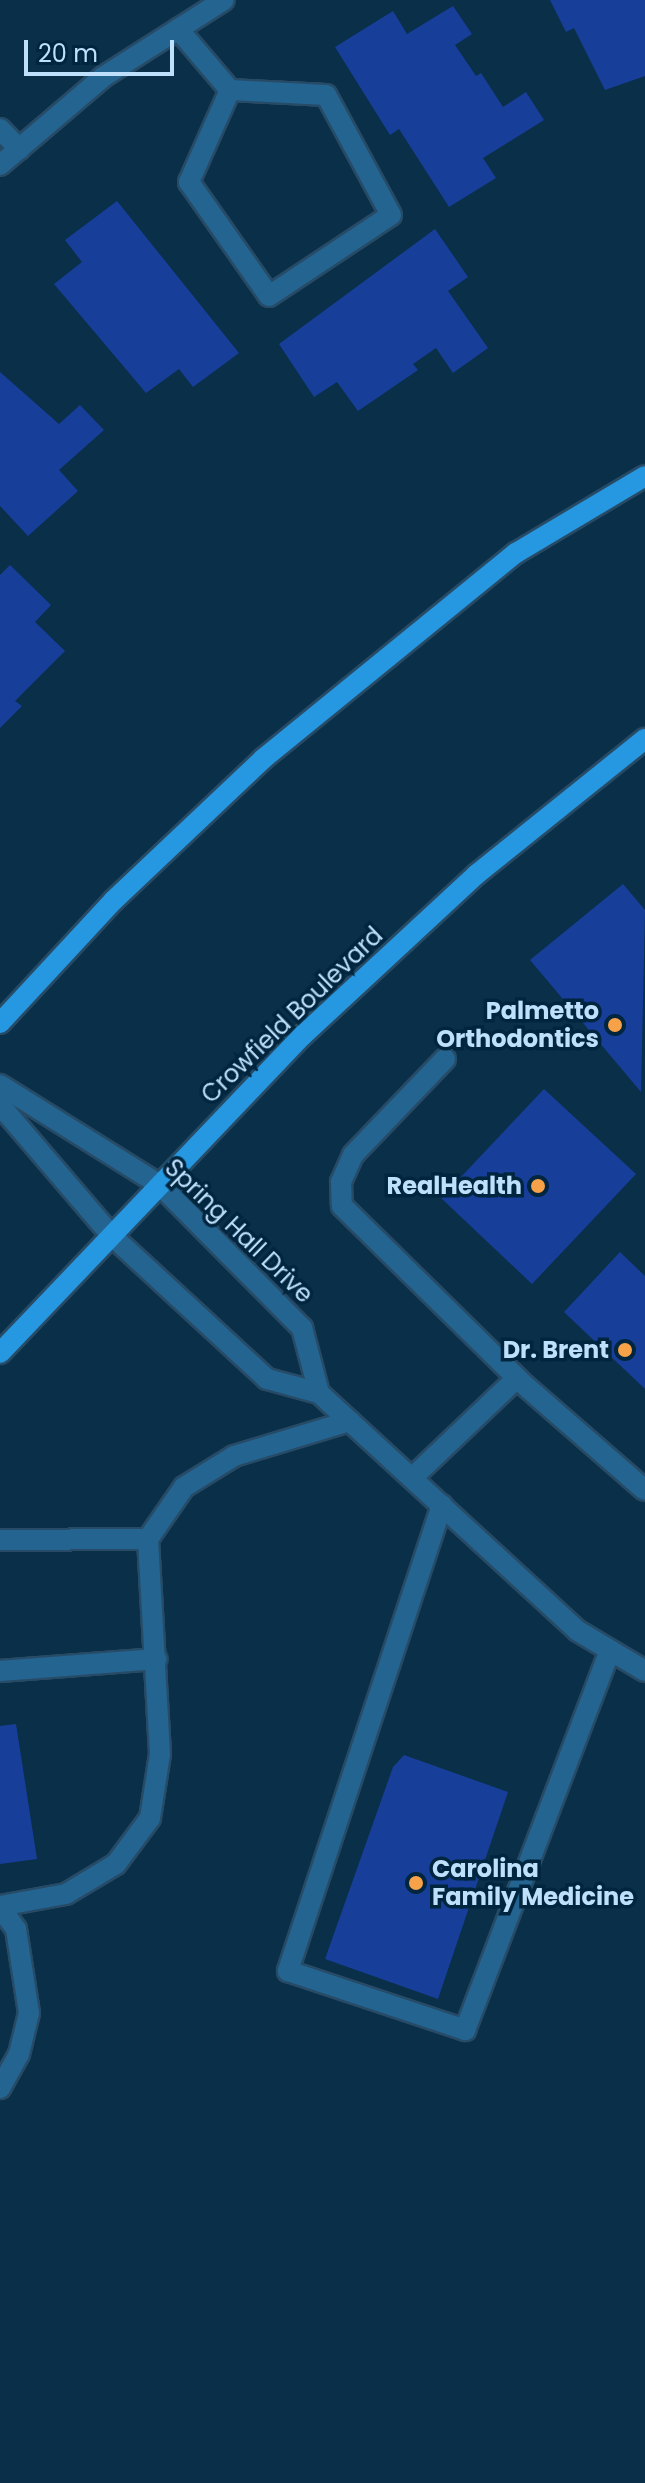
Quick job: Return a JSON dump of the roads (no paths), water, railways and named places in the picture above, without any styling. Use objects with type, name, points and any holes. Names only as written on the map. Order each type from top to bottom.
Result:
[{"type":"main road","points":[[0,1023],[114,900],[263,759],[516,553],[645,476]]},
{"type":"main road","name":"Crowfield Boulevard","points":[[0,1353],[302,1036],[477,874],[645,739]]},
{"type":"street","points":[[0,165],[103,77],[224,0]]},
{"type":"street","points":[[178,29],[230,90],[326,95],[391,215],[269,296],[189,182],[230,90]]},
{"type":"street","points":[[0,129],[19,149]]},
{"type":"street","points":[[445,1059],[353,1155],[339,1195],[350,1219],[517,1378],[645,1490]]},
{"type":"street","name":"Spring Hall Drive","points":[[0,1085],[160,1185],[302,1328],[319,1393]]},
{"type":"street","points":[[0,1105],[111,1235],[267,1379],[319,1393],[578,1631],[645,1671]]},
{"type":"street","points":[[412,1478],[517,1378]]},
{"type":"street","points":[[0,2088],[19,2054],[29,2013],[16,1929],[0,1907],[66,1894],[116,1864],[150,1818],[160,1754],[148,1539],[184,1487],[234,1456],[350,1421]]},
{"type":"street","points":[[442,1505],[288,1971],[465,2030],[610,1651]]},
{"type":"street","points":[[0,1540],[148,1539]]},
{"type":"street","points":[[0,1671],[157,1659]]},
{"type":"place","name":"Palmetto Orthodontics","points":[[615,1025]]},
{"type":"place","name":"RealHealth","points":[[538,1186]]},
{"type":"place","name":"Dr. Brent","points":[[625,1350]]},
{"type":"place","name":"Carolina Family Medicine","points":[[416,1883]]}]
